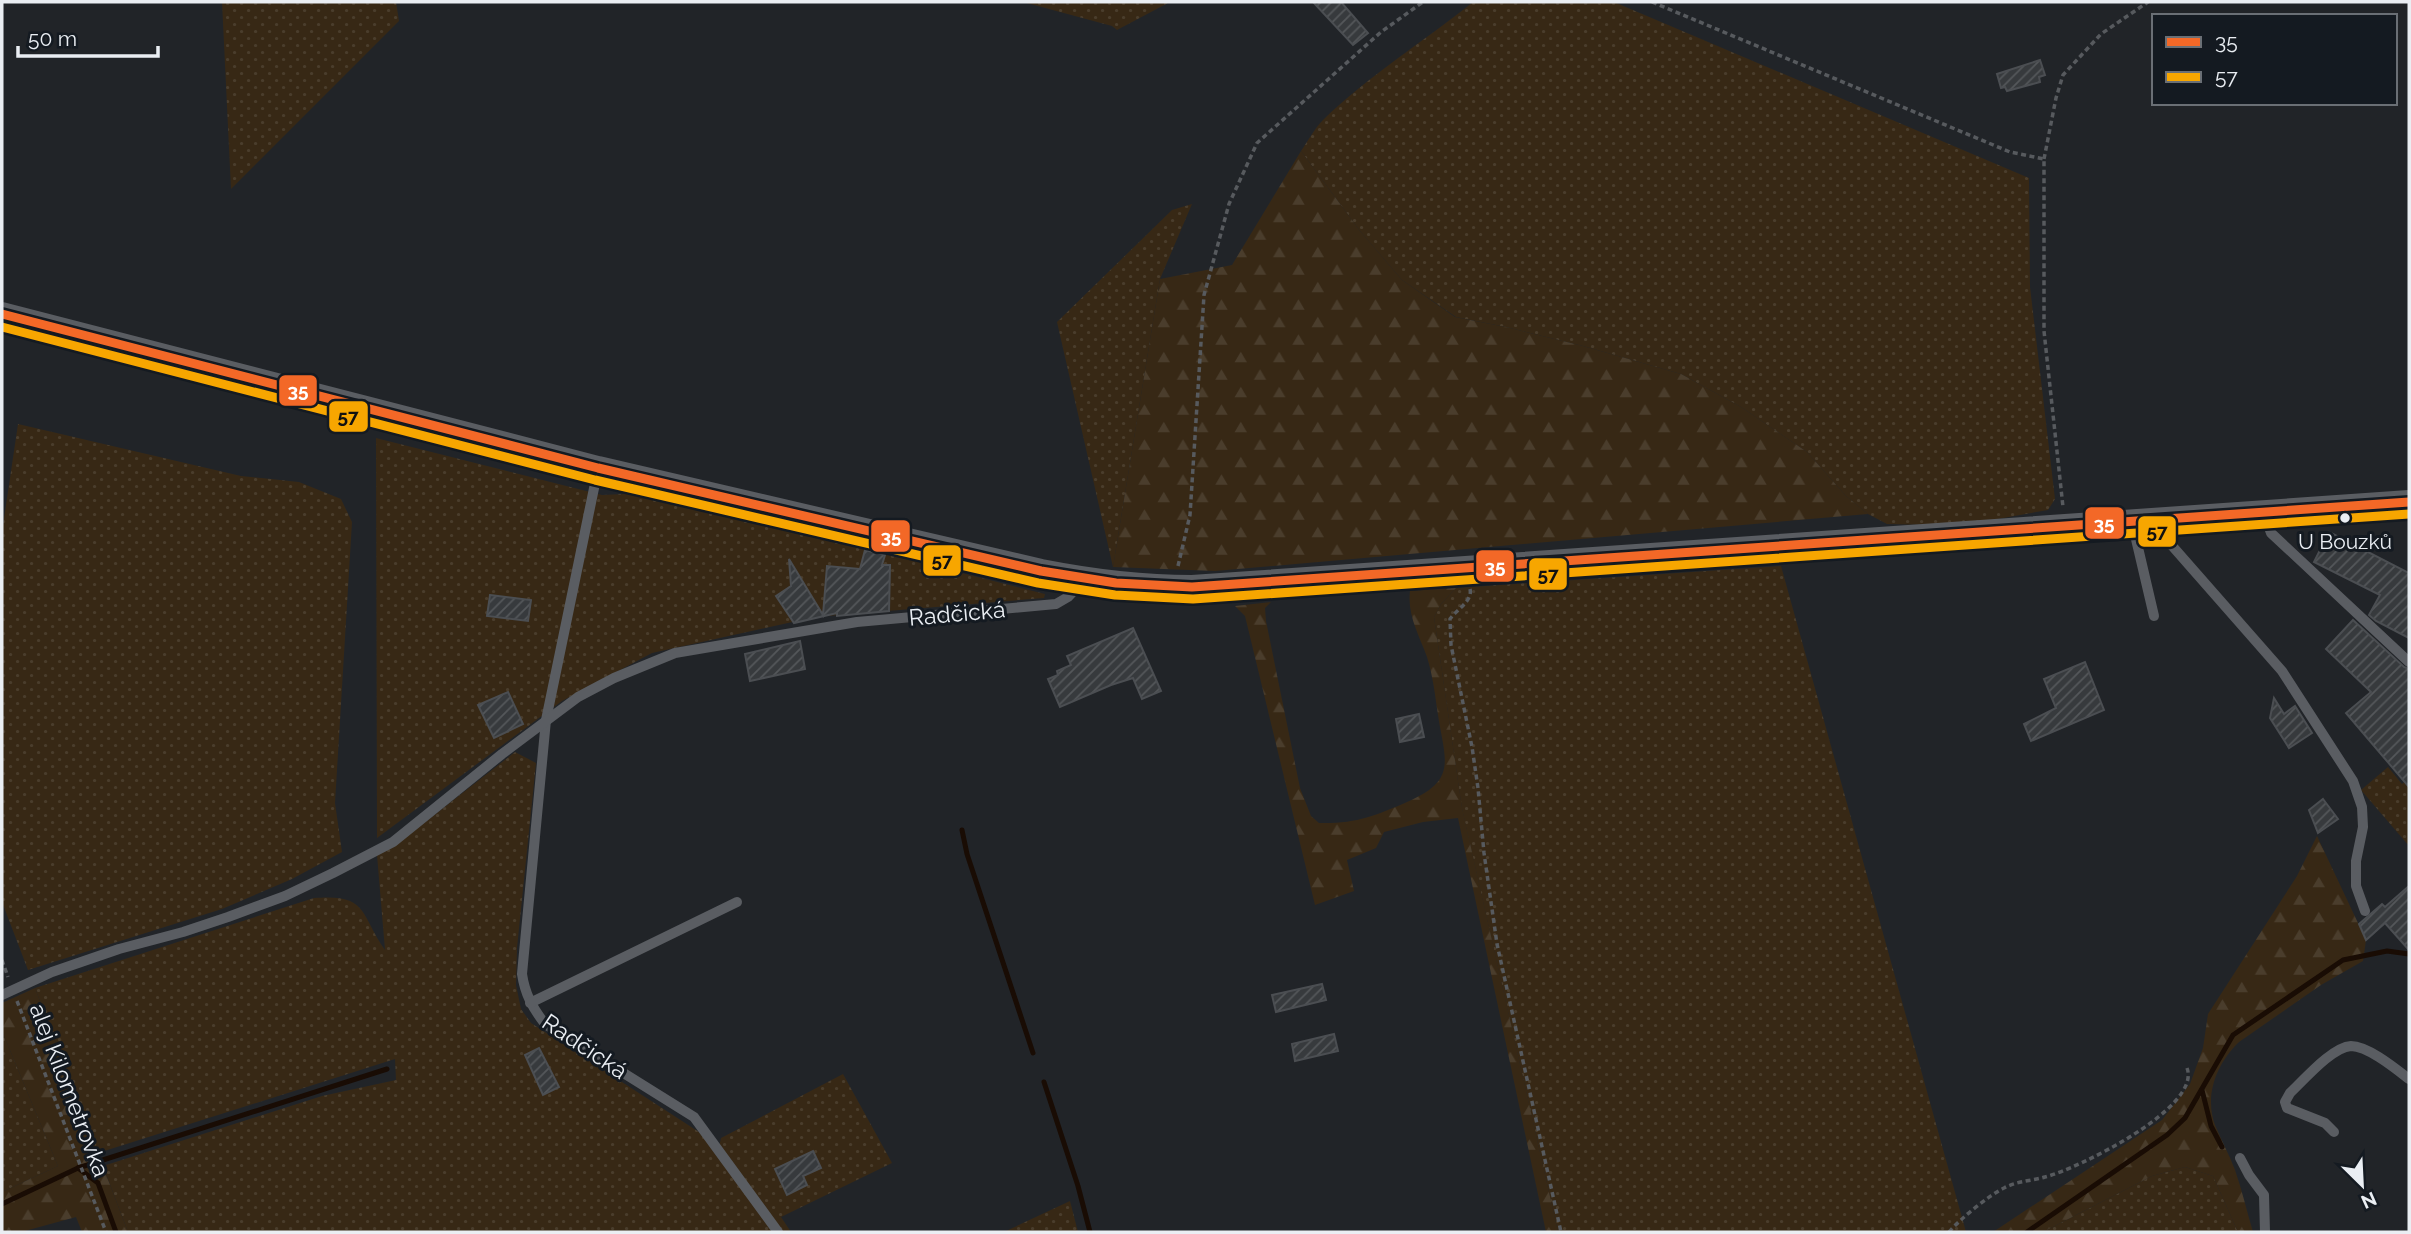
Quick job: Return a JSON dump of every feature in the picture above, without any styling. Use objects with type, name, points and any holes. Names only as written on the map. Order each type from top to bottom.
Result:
[{"type":"street","name":"Radčická","points":[[2,314],[598,468],[1085,580],[1132,586],[1173,587],[1462,568],[2409,502]]},
{"type":"lane","name":"Radčická","points":[[598,468],[546,720],[522,974],[525,992],[545,1024],[694,1117],[778,1232]]},
{"type":"lane","points":[[2263,513],[2270,533],[2409,662]]},
{"type":"lane","points":[[2159,520],[2167,540],[2288,679],[2353,781],[2362,807],[2363,827],[2356,861],[2357,886],[2365,911]]},
{"type":"lane","points":[[2132,522],[2154,616]]},
{"type":"lane","name":"Radčická","points":[[2,995],[52,972],[119,949],[183,932],[285,896],[333,873],[393,842],[578,697],[614,678],[675,653],[857,622],[1056,604],[1068,597],[1085,580]]},
{"type":"lane","points":[[530,1003],[737,902]]},
{"type":"lane","points":[[2334,1132],[2325,1123],[2287,1108],[2285,1102],[2290,1093],[2337,1051],[2352,1046],[2367,1051],[2409,1079]]},
{"type":"lane","points":[[2240,1158],[2264,1195],[2265,1232]]},
{"type":"path","points":[[1173,587],[1190,515],[1204,295],[1229,204],[1257,143],[1381,32],[1423,2]]},
{"type":"path","points":[[1653,2],[2010,152],[2044,159]]},
{"type":"path","points":[[2065,526],[2045,331],[2044,159],[2063,75],[2101,34],[2148,2]]},
{"type":"path","points":[[1462,568],[1471,594],[1450,619],[1451,645],[1472,747],[1497,944],[1561,1232]]},
{"type":"path","name":"alej Kilometrovka","points":[[2,960],[106,1232]]},
{"type":"path","points":[[1949,1232],[2001,1189],[2064,1170],[2141,1131],[2162,1114],[2188,1085],[2190,1074],[2187,1068]]},
{"type":"green space","points":[[222,2],[396,2],[399,21],[231,189]]},
{"type":"green space","points":[[1023,2],[1170,2],[1117,30],[1112,26]]},
{"type":"green space","points":[[1473,2],[1614,2],[2029,178],[2030,287],[2055,499],[2048,510],[1981,522],[1887,524],[1868,514],[1846,496],[1807,452],[1741,407],[1681,374],[1583,346],[1456,317],[1402,280],[1360,231],[1301,151],[1320,124],[1340,104]]},
{"type":"green space","points":[[1301,151],[1360,231],[1402,280],[1455,317],[1583,346],[1681,374],[1741,407],[1807,452],[1846,496],[1868,514],[1215,571],[1113,567],[1160,279],[1232,265]]},
{"type":"green space","points":[[1192,204],[1160,279],[1113,567],[1057,322],[1172,210]]},
{"type":"green space","points":[[18,424],[241,476],[299,482],[341,499],[352,522],[335,803],[342,852],[292,879],[222,909],[28,970],[2,902],[2,532]]},
{"type":"green space","points":[[376,438],[602,495],[646,493],[1045,594],[1044,598],[815,617],[652,653],[562,701],[377,838]]},
{"type":"green space","points":[[1781,566],[1966,1232],[1558,1232],[1462,809],[1434,617],[1441,604],[1456,588]]},
{"type":"green space","points":[[1456,588],[1441,604],[1434,617],[1462,808],[1558,1232],[1546,1232],[1458,818],[1423,822],[1384,832],[1376,848],[1347,860],[1354,891],[1315,905],[1245,616],[1235,606],[1271,602],[1265,608],[1266,621],[1300,788],[1311,816],[1319,823],[1343,822],[1375,815],[1407,802],[1434,786],[1441,777],[1445,757],[1434,686],[1427,657],[1412,617],[1410,591]]},
{"type":"green space","points":[[515,752],[536,763],[517,948],[516,985],[521,1009],[531,1023],[699,1132],[717,1156],[721,1138],[843,1074],[892,1163],[781,1217],[791,1232],[128,1232],[103,1166],[322,1096],[396,1080],[395,1059],[98,1153],[35,988],[314,898],[344,899],[360,908],[385,950],[377,855],[401,841]]},
{"type":"green space","points":[[2388,767],[2402,784],[2409,778],[2409,846],[2361,790]]},
{"type":"green space","points":[[2317,836],[2366,940],[2363,961],[2321,985],[2239,1042],[2219,1070],[2212,1091],[2212,1114],[2235,1170],[2253,1232],[2238,1232],[2213,1176],[2185,1167],[2152,1176],[2043,1232],[1993,1232],[2162,1120],[2190,1084],[2203,1048],[2208,1014],[2297,876]]},
{"type":"green space","points":[[35,988],[128,1232],[82,1232],[76,1217],[21,1232],[2,1232],[2,1192],[58,1166],[2,1031],[2,1003]]},
{"type":"green space","points":[[2,1031],[58,1166],[2,1192]]},
{"type":"green space","points":[[2185,1167],[2213,1176],[2238,1232],[2043,1232],[2152,1176]]},
{"type":"green space","points":[[1070,1201],[1078,1232],[1004,1232]]},
{"type":"building","points":[[1313,2],[1341,2],[1368,33],[1353,45]]},
{"type":"building","points":[[2040,60],[2045,75],[2039,77],[2040,82],[2007,91],[2005,87],[2001,88],[1997,74]]},
{"type":"building","points":[[2329,532],[2409,573],[2409,638],[2369,615],[2380,595],[2314,562]]},
{"type":"building","points":[[865,550],[885,555],[882,565],[890,565],[889,611],[837,616],[837,613],[794,623],[776,596],[791,586],[789,559],[823,615],[827,566],[860,569]]},
{"type":"building","points":[[490,595],[531,600],[528,621],[487,616]]},
{"type":"building","points":[[2353,620],[2409,669],[2409,787],[2346,713],[2371,692],[2326,649]]},
{"type":"building","points":[[1133,628],[1161,691],[1142,699],[1133,678],[1060,707],[1048,679],[1058,675],[1057,671],[1071,665],[1067,656]]},
{"type":"building","points":[[800,641],[805,669],[750,681],[745,654]]},
{"type":"building","points":[[2085,662],[2104,710],[2031,741],[2024,724],[2056,708],[2044,679]]},
{"type":"building","points":[[508,692],[523,724],[494,738],[478,705]]},
{"type":"building","points":[[2274,698],[2284,714],[2295,706],[2312,733],[2289,748],[2270,718]]},
{"type":"building","points":[[1419,714],[1424,737],[1400,742],[1396,719]]},
{"type":"building","points":[[2323,799],[2338,819],[2318,833],[2309,810]]},
{"type":"building","points":[[2409,886],[2409,950],[2385,923],[2366,940],[2359,924],[2382,904],[2385,907]]},
{"type":"building","points":[[1322,984],[1326,1000],[1276,1012],[1272,995]]},
{"type":"building","points":[[1334,1034],[1338,1051],[1295,1061],[1292,1044]]},
{"type":"building","points":[[539,1048],[559,1087],[543,1095],[525,1055]]},
{"type":"building","points":[[813,1151],[821,1168],[803,1176],[807,1185],[787,1195],[775,1169]]},
{"type":"waterway","points":[[962,830],[967,854],[1033,1053]]},
{"type":"waterway","points":[[2027,1232],[2167,1135],[2185,1118],[2233,1035],[2343,960],[2387,951],[2409,954]]},
{"type":"waterway","points":[[2,1204],[78,1168],[387,1069]]},
{"type":"waterway","points":[[1044,1082],[1090,1232]]},
{"type":"waterway","points":[[2202,1090],[2211,1126],[2222,1147]]},
{"type":"waterway","points":[[78,1168],[98,1183],[116,1232]]},
{"type":"transit line","name":"35","points":[[2,314],[598,468],[1041,571],[1116,583],[1192,587],[2409,502]]},
{"type":"transit line","name":"57","points":[[2,327],[595,480],[1038,583],[1115,595],[1193,599],[2409,514]]},
{"type":"place","name":"U Bouzků","points":[[2345,518]]}]
